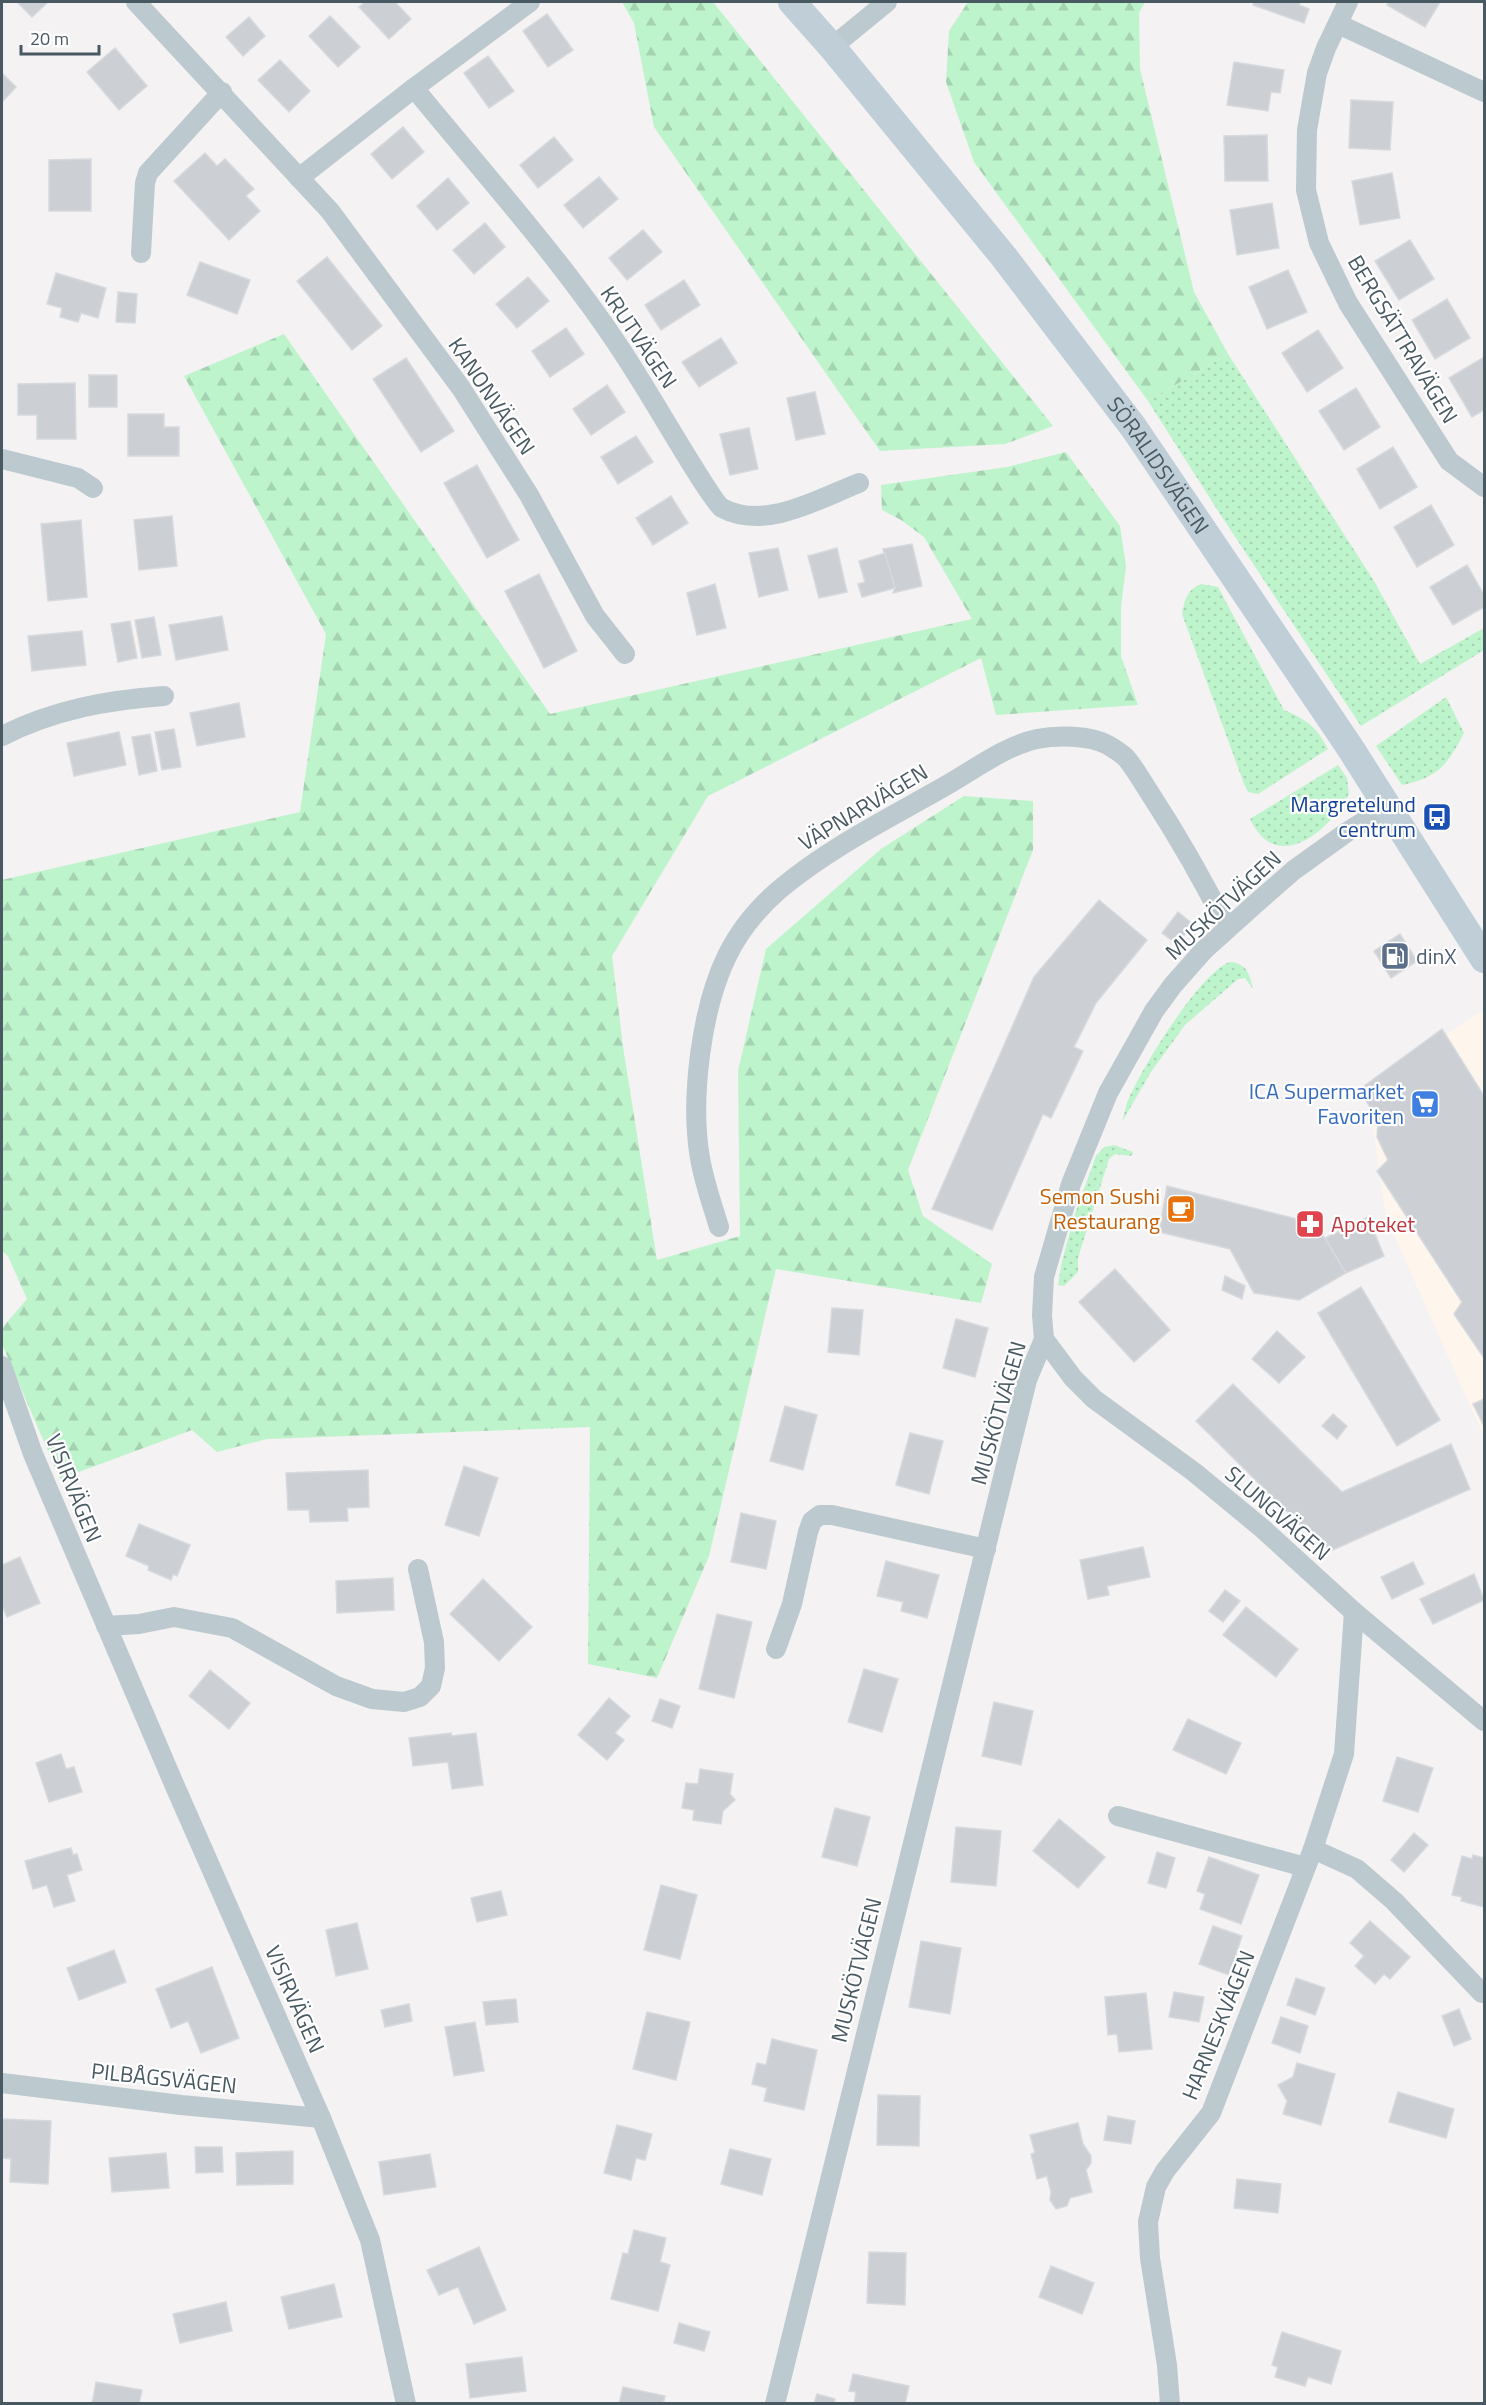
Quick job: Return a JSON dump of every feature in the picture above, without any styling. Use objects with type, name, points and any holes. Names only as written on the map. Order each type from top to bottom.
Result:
[{"type":"street","name":"KANONVÄGEN","points":[[136,2],[330,211],[461,388],[530,495],[595,616],[625,654]]},
{"type":"street","points":[[300,177],[530,2]]},
{"type":"street","name":"SÖRALIDSVÄGEN","points":[[792,2],[832,46],[1004,257],[1134,428],[1216,548],[1485,959]]},
{"type":"street","points":[[832,46],[886,2]]},
{"type":"street","name":"BERGSÄTTRAVÄGEN","points":[[1348,2],[1317,73],[1307,130],[1306,190],[1319,243],[1348,303],[1449,461],[1485,487]]},
{"type":"street","points":[[1338,24],[1485,92]]},
{"type":"street","name":"KRUTVÄGEN","points":[[414,88],[564,272],[628,358],[719,507],[751,518],[787,512],[859,483]]},
{"type":"street","points":[[141,253],[145,183],[148,173],[222,93]]},
{"type":"street","points":[[2,459],[78,478],[93,488]]},
{"type":"street","points":[[2,736],[29,722],[81,707],[164,696]]},
{"type":"street","name":"VÄPNARVÄGEN","points":[[719,1227],[703,1177],[699,1154],[697,1091],[704,1029],[716,981],[728,954],[755,913],[807,868],[871,828],[1009,749],[1051,737],[1085,739],[1106,744],[1126,757],[1161,810],[1204,882],[1227,928]]},
{"type":"street","name":"MUSKÖTVÄGEN","points":[[775,2403],[1028,1380],[1044,1339],[1043,1295],[1047,1261],[1071,1184],[1108,1093],[1154,1011],[1189,967],[1227,928],[1294,870],[1387,807]]},
{"type":"street","name":"SLUNGVÄGEN","points":[[1044,1339],[1067,1371],[1094,1399],[1194,1472],[1263,1529],[1354,1612],[1485,1721]]},
{"type":"street","name":"VISIRVÄGEN","points":[[2,1366],[33,1454],[321,2118],[370,2240],[406,2403]]},
{"type":"street","points":[[776,1649],[792,1604],[808,1532],[812,1521],[820,1515],[832,1515],[986,1549]]},
{"type":"street","points":[[106,1626],[139,1624],[174,1617],[232,1628],[336,1686],[372,1699],[404,1702],[420,1697],[431,1686],[435,1668],[434,1642],[418,1569]]},
{"type":"street","name":"HARNESKVÄGEN","points":[[1170,2403],[1167,2365],[1150,2258],[1148,2222],[1156,2187],[1165,2171],[1211,2113],[1309,1858],[1344,1754],[1354,1612]]},
{"type":"street","points":[[1118,1816],[1357,1869],[1394,1901],[1482,1994]]},
{"type":"street","name":"PILBÅGSVÄGEN","points":[[2,2083],[181,2105],[321,2118]]},
{"type":"shaded area","points":[[1481,1012],[1484,1018],[1484,1437],[1386,1217],[1367,1084]]},
{"type":"green space","points":[[622,2],[713,2],[1053,426],[1005,444],[880,451],[654,127],[634,23]]},
{"type":"green space","points":[[968,2],[1145,2],[1139,13],[1140,69],[1194,292],[1228,354],[1148,401],[974,162],[946,82],[949,31]]},
{"type":"green space","points":[[284,334],[550,714],[972,619],[924,537],[901,520],[882,510],[881,485],[1007,467],[1066,452],[1120,526],[1126,566],[1121,607],[1121,656],[1138,705],[996,715],[981,658],[708,796],[612,956],[623,1047],[657,1260],[740,1236],[738,1071],[766,949],[881,849],[964,796],[1033,801],[1033,850],[908,1170],[923,1216],[992,1264],[981,1303],[776,1269],[709,1556],[657,1678],[588,1664],[590,1427],[267,1439],[217,1452],[192,1430],[60,1479],[2,1344],[2,1328],[27,1299],[8,1256],[2,1251],[2,880],[300,812],[326,634],[184,376]]},
{"type":"green space","points":[[1228,354],[1374,581],[1420,664],[1484,628],[1484,650],[1361,726],[1148,401]]},
{"type":"green space","points":[[1201,584],[1218,587],[1284,710],[1310,725],[1328,749],[1258,794],[1248,792],[1244,784],[1182,614],[1187,596]]},
{"type":"green space","points":[[1446,697],[1464,733],[1447,761],[1433,774],[1402,785],[1376,746]]},
{"type":"green space","points":[[1338,765],[1347,778],[1349,794],[1329,822],[1302,842],[1288,846],[1274,844],[1261,836],[1250,819]]},
{"type":"green space","points":[[1230,962],[1244,967],[1253,989],[1245,978],[1238,979],[1185,1025],[1151,1072],[1122,1122],[1134,1088],[1157,1047],[1203,984],[1217,970]]},
{"type":"green space","points":[[1114,1145],[1133,1152],[1131,1156],[1115,1154],[1109,1159],[1078,1258],[1078,1272],[1064,1286],[1058,1285],[1075,1214],[1096,1156],[1104,1147]]},
{"type":"building","points":[[17,2],[48,2],[32,17]]},
{"type":"building","points":[[365,2],[395,2],[411,19],[389,39],[359,7]]},
{"type":"building","points":[[1254,2],[1300,2],[1299,5],[1309,9],[1304,23],[1253,5]]},
{"type":"building","points":[[1389,2],[1440,2],[1425,27],[1387,5]]},
{"type":"building","points":[[547,14],[573,50],[548,67],[523,31]]},
{"type":"building","points":[[330,16],[360,47],[338,67],[309,36]]},
{"type":"building","points":[[249,17],[265,36],[243,56],[226,37]]},
{"type":"building","points":[[115,48],[147,86],[119,110],[87,72]]},
{"type":"building","points":[[488,56],[514,91],[489,108],[464,73]]},
{"type":"building","points":[[280,60],[310,91],[289,112],[258,80]]},
{"type":"building","points":[[1234,62],[1284,70],[1280,93],[1271,92],[1268,111],[1227,105]]},
{"type":"building","points":[[2,73],[16,87],[2,102]]},
{"type":"building","points":[[1351,100],[1393,102],[1390,150],[1349,148]]},
{"type":"building","points":[[403,127],[424,152],[392,179],[371,154]]},
{"type":"building","points":[[1267,135],[1268,181],[1225,181],[1224,136]]},
{"type":"building","points":[[554,137],[573,160],[538,188],[520,165]]},
{"type":"building","points":[[205,153],[217,166],[225,159],[254,189],[246,196],[260,211],[229,240],[174,181]]},
{"type":"building","points":[[91,159],[91,211],[49,211],[49,160]]},
{"type":"building","points":[[1392,173],[1400,218],[1360,225],[1352,181]]},
{"type":"building","points":[[599,177],[618,199],[583,228],[564,205]]},
{"type":"building","points":[[448,178],[469,203],[437,230],[417,206]]},
{"type":"building","points":[[1272,203],[1279,248],[1237,255],[1230,210]]},
{"type":"building","points":[[485,223],[505,247],[474,274],[453,250]]},
{"type":"building","points":[[643,230],[662,252],[627,280],[609,258]]},
{"type":"building","points":[[1410,240],[1434,279],[1399,300],[1375,261]]},
{"type":"building","points":[[327,257],[382,326],[352,350],[297,281]]},
{"type":"building","points":[[200,262],[250,280],[237,314],[187,295]]},
{"type":"building","points":[[1288,270],[1307,312],[1267,329],[1249,287]]},
{"type":"building","points":[[56,273],[106,288],[98,318],[81,313],[78,322],[60,317],[62,308],[47,304]]},
{"type":"building","points":[[528,277],[549,301],[517,328],[496,304]]},
{"type":"building","points":[[684,280],[700,305],[661,330],[645,305]]},
{"type":"building","points":[[118,292],[137,294],[135,323],[116,322]]},
{"type":"building","points":[[1447,299],[1470,338],[1435,359],[1412,320]]},
{"type":"building","points":[[566,328],[584,354],[550,377],[532,351]]},
{"type":"building","points":[[1318,330],[1343,368],[1307,392],[1282,353]]},
{"type":"building","points":[[721,338],[737,363],[699,387],[682,362]]},
{"type":"building","points":[[1484,357],[1484,410],[1472,417],[1449,378]]},
{"type":"building","points":[[406,358],[454,431],[421,452],[373,379]]},
{"type":"building","points":[[89,375],[117,375],[117,407],[89,407]]},
{"type":"building","points":[[75,383],[76,439],[37,439],[37,415],[18,415],[18,384]]},
{"type":"building","points":[[607,385],[625,412],[591,435],[573,409]]},
{"type":"building","points":[[1356,388],[1380,427],[1344,450],[1319,411]]},
{"type":"building","points":[[815,392],[825,434],[796,440],[787,398]]},
{"type":"building","points":[[128,414],[164,414],[164,427],[179,427],[179,456],[128,456]]},
{"type":"building","points":[[749,428],[758,469],[730,475],[720,434]]},
{"type":"building","points":[[636,436],[653,462],[618,484],[601,457]]},
{"type":"building","points":[[1393,447],[1417,487],[1380,509],[1357,469]]},
{"type":"building","points":[[477,465],[519,540],[487,558],[444,483]]},
{"type":"building","points":[[671,496],[688,523],[653,545],[636,518]]},
{"type":"building","points":[[1431,505],[1454,545],[1417,567],[1394,527]]},
{"type":"building","points":[[172,516],[177,566],[139,570],[134,520]]},
{"type":"building","points":[[81,520],[87,597],[48,601],[41,524]]},
{"type":"building","points":[[912,544],[922,586],[893,593],[895,588],[883,549]]},
{"type":"building","points":[[778,548],[788,590],[759,597],[749,553]]},
{"type":"building","points":[[837,548],[847,592],[819,598],[808,556]]},
{"type":"building","points":[[885,553],[895,588],[862,597],[858,584],[865,582],[859,561]]},
{"type":"building","points":[[1467,565],[1484,595],[1484,607],[1453,625],[1430,587]]},
{"type":"building","points":[[539,574],[577,651],[544,668],[505,591]]},
{"type":"building","points":[[715,584],[726,628],[697,635],[687,593]]},
{"type":"building","points":[[222,616],[228,650],[176,660],[169,625]]},
{"type":"building","points":[[154,617],[161,655],[142,658],[135,620]]},
{"type":"building","points":[[130,621],[137,658],[118,662],[111,624]]},
{"type":"building","points":[[82,631],[86,665],[32,671],[28,636]]},
{"type":"building","points":[[239,703],[245,737],[197,746],[190,713]]},
{"type":"building","points":[[174,729],[181,767],[162,770],[155,732]]},
{"type":"building","points":[[119,732],[126,765],[74,776],[67,743]]},
{"type":"building","points":[[150,734],[157,771],[139,775],[132,737]]},
{"type":"building","points":[[1099,900],[1147,940],[1096,1003],[1074,1047],[1083,1051],[1051,1118],[1043,1114],[992,1230],[932,1209],[1034,977]]},
{"type":"building","points":[[1178,912],[1193,924],[1177,944],[1162,933]]},
{"type":"building","name":"dinX","points":[[1400,934],[1417,961],[1391,978],[1374,951]]},
{"type":"building","points":[[1442,1029],[1484,1096],[1484,1358],[1454,1314],[1462,1302],[1377,1171],[1388,1160],[1377,1137],[1378,1123],[1360,1089]]},
{"type":"building","points":[[1167,1186],[1316,1224],[1346,1273],[1299,1300],[1254,1293],[1230,1249],[1159,1232]]},
{"type":"building","points":[[1368,1217],[1384,1256],[1346,1273],[1325,1238]]},
{"type":"building","points":[[1115,1269],[1170,1330],[1134,1362],[1079,1302]]},
{"type":"building","points":[[1225,1276],[1245,1286],[1242,1299],[1222,1290]]},
{"type":"building","points":[[1361,1287],[1440,1420],[1397,1446],[1318,1313]]},
{"type":"building","points":[[832,1308],[863,1310],[859,1355],[828,1352]]},
{"type":"building","points":[[956,1319],[988,1328],[975,1377],[943,1368]]},
{"type":"building","points":[[1277,1331],[1305,1357],[1279,1383],[1252,1359]]},
{"type":"building","points":[[1233,1384],[1342,1492],[1451,1444],[1470,1489],[1328,1552],[1196,1421]]},
{"type":"building","points":[[1484,1399],[1484,1426],[1473,1404]]},
{"type":"building","points":[[785,1406],[817,1415],[803,1470],[770,1461]]},
{"type":"building","points":[[1333,1414],[1347,1426],[1337,1439],[1322,1426]]},
{"type":"building","points":[[910,1433],[943,1441],[929,1494],[896,1485]]},
{"type":"building","points":[[464,1466],[498,1478],[479,1536],[445,1525]]},
{"type":"building","points":[[368,1470],[369,1507],[347,1508],[348,1521],[310,1522],[309,1510],[288,1510],[286,1473]]},
{"type":"building","points":[[741,1513],[776,1521],[766,1569],[731,1562]]},
{"type":"building","points":[[139,1524],[190,1545],[177,1576],[173,1574],[171,1580],[148,1570],[149,1566],[126,1556]]},
{"type":"building","points":[[1143,1547],[1150,1577],[1107,1586],[1109,1595],[1088,1599],[1080,1560]]},
{"type":"building","points":[[20,1557],[40,1603],[7,1617],[2,1605],[2,1565]]},
{"type":"building","points":[[886,1561],[939,1575],[927,1618],[901,1611],[903,1602],[877,1596]]},
{"type":"building","points":[[1413,1562],[1424,1584],[1392,1599],[1381,1577]]},
{"type":"building","points":[[1474,1574],[1484,1600],[1433,1624],[1420,1599]]},
{"type":"building","points":[[393,1578],[394,1610],[337,1613],[336,1581]]},
{"type":"building","points":[[483,1579],[532,1627],[499,1661],[450,1614]]},
{"type":"building","points":[[1225,1590],[1240,1601],[1223,1622],[1209,1611]]},
{"type":"building","points":[[1246,1607],[1298,1649],[1276,1677],[1223,1635]]},
{"type":"building","points":[[717,1614],[752,1622],[734,1698],[699,1689]]},
{"type":"building","points":[[864,1669],[898,1679],[882,1732],[848,1722]]},
{"type":"building","points":[[210,1670],[250,1703],[229,1729],[189,1696]]},
{"type":"building","points":[[609,1698],[630,1716],[615,1733],[624,1740],[607,1760],[578,1735]]},
{"type":"building","points":[[660,1699],[680,1706],[672,1728],[652,1721]]},
{"type":"building","points":[[994,1702],[1033,1711],[1021,1765],[982,1756]]},
{"type":"building","points":[[1188,1719],[1241,1743],[1226,1774],[1173,1750]]},
{"type":"building","points":[[451,1733],[452,1736],[476,1733],[483,1785],[452,1789],[448,1762],[413,1766],[409,1738]]},
{"type":"building","points":[[61,1754],[66,1769],[74,1767],[82,1792],[49,1802],[36,1763]]},
{"type":"building","points":[[1397,1757],[1433,1768],[1418,1812],[1383,1801]]},
{"type":"building","points":[[700,1769],[733,1774],[730,1794],[735,1800],[723,1811],[721,1824],[693,1820],[694,1810],[682,1808],[686,1783],[698,1784]]},
{"type":"building","points":[[835,1808],[870,1817],[857,1866],[822,1857]]},
{"type":"building","points":[[1059,1819],[1105,1857],[1078,1888],[1033,1851]]},
{"type":"building","points":[[956,1827],[1001,1831],[996,1886],[951,1882]]},
{"type":"building","points":[[1414,1833],[1428,1845],[1404,1872],[1391,1860]]},
{"type":"building","points":[[71,1848],[73,1855],[77,1854],[82,1870],[67,1875],[75,1901],[54,1907],[47,1885],[33,1889],[25,1861]]},
{"type":"building","points":[[1157,1852],[1175,1858],[1166,1888],[1148,1883]]},
{"type":"building","points":[[1473,1855],[1484,1858],[1484,1907],[1461,1901],[1462,1897],[1452,1895],[1462,1856],[1472,1859]]},
{"type":"building","points":[[1209,1857],[1259,1875],[1241,1924],[1200,1909],[1205,1894],[1197,1891]]},
{"type":"building","points":[[661,1885],[697,1895],[680,1959],[644,1950]]},
{"type":"building","points":[[501,1891],[507,1915],[477,1922],[471,1898]]},
{"type":"building","points":[[1370,1921],[1410,1957],[1390,1979],[1384,1974],[1375,1984],[1355,1966],[1364,1956],[1350,1943]]},
{"type":"building","points":[[357,1923],[368,1969],[336,1976],[326,1930]]},
{"type":"building","points":[[1213,1926],[1242,1936],[1229,1975],[1199,1964]]},
{"type":"building","points":[[921,1941],[961,1948],[950,2014],[909,2007]]},
{"type":"building","points":[[114,1950],[126,1982],[79,2000],[67,1968]]},
{"type":"building","points":[[212,1967],[239,2038],[201,2053],[188,2021],[171,2028],[156,1989]]},
{"type":"building","points":[[1296,1978],[1325,1988],[1315,2015],[1287,2005]]},
{"type":"building","points":[[1174,1992],[1204,1997],[1199,2022],[1169,2017]]},
{"type":"building","points":[[1146,1993],[1152,2049],[1119,2052],[1117,2034],[1108,2035],[1105,1997]]},
{"type":"building","points":[[516,1999],[518,2022],[486,2025],[483,2002]]},
{"type":"building","points":[[409,2004],[412,2021],[385,2027],[381,2010]]},
{"type":"building","points":[[1459,2009],[1471,2039],[1454,2046],[1442,2016]]},
{"type":"building","points":[[647,2012],[690,2022],[676,2080],[633,2069]]},
{"type":"building","points":[[1281,2017],[1308,2026],[1300,2053],[1272,2043]]},
{"type":"building","points":[[475,2022],[484,2071],[454,2076],[445,2027]]},
{"type":"building","points":[[772,2039],[817,2050],[804,2110],[764,2101],[767,2088],[752,2084],[757,2063],[766,2065]]},
{"type":"building","points":[[1297,2063],[1335,2074],[1321,2125],[1283,2114],[1287,2101],[1278,2085],[1293,2077]]},
{"type":"building","points":[[1398,2092],[1454,2109],[1446,2138],[1389,2122]]},
{"type":"building","points":[[878,2095],[920,2096],[919,2146],[877,2145]]},
{"type":"building","points":[[1108,2116],[1135,2121],[1131,2144],[1104,2140]]},
{"type":"building","points":[[2,2119],[51,2121],[48,2184],[10,2182],[11,2159],[2,2158]]},
{"type":"building","points":[[1078,2123],[1083,2144],[1091,2156],[1091,2163],[1086,2170],[1092,2192],[1070,2198],[1067,2206],[1056,2209],[1050,2200],[1051,2192],[1047,2176],[1037,2179],[1031,2154],[1035,2153],[1030,2135]]},
{"type":"building","points":[[617,2125],[652,2134],[645,2160],[636,2158],[631,2180],[604,2173]]},
{"type":"building","points":[[195,2147],[222,2147],[223,2172],[196,2173]]},
{"type":"building","points":[[730,2149],[771,2159],[762,2195],[721,2184]]},
{"type":"building","points":[[293,2151],[293,2184],[237,2185],[236,2153]]},
{"type":"building","points":[[166,2153],[169,2188],[112,2192],[109,2158]]},
{"type":"building","points":[[430,2154],[436,2187],[384,2195],[379,2162]]},
{"type":"building","points":[[1237,2179],[1281,2184],[1278,2213],[1234,2208]]},
{"type":"building","points":[[634,2230],[666,2238],[660,2262],[670,2265],[658,2311],[611,2299],[623,2253],[628,2254]]},
{"type":"building","points":[[479,2247],[506,2310],[474,2324],[458,2287],[439,2295],[427,2270]]},
{"type":"building","points":[[869,2252],[906,2253],[905,2305],[867,2303]]},
{"type":"building","points":[[1051,2266],[1094,2283],[1082,2314],[1039,2297]]},
{"type":"building","points":[[334,2284],[342,2317],[289,2329],[281,2297]]},
{"type":"building","points":[[226,2302],[232,2331],[180,2343],[173,2314]]},
{"type":"building","points":[[679,2323],[710,2332],[704,2351],[674,2343]]},
{"type":"building","points":[[1282,2332],[1341,2351],[1331,2384],[1308,2377],[1305,2386],[1275,2377],[1278,2367],[1272,2365]]},
{"type":"building","points":[[522,2357],[526,2391],[470,2398],[466,2364]]},
{"type":"building","points":[[853,2374],[909,2386],[905,2404],[854,2404],[856,2392],[849,2391]]},
{"type":"building","points":[[96,2382],[142,2390],[139,2404],[92,2404]]},
{"type":"building","points":[[623,2387],[665,2396],[663,2404],[619,2404]]},
{"type":"building","points":[[817,2394],[835,2399],[834,2404],[814,2404]]},
{"type":"place","name":"Margretelund centrum","points":[[1437,817]]},
{"type":"place","name":"dinX","points":[[1395,956]]},
{"type":"place","name":"ICA Supermarket Favoriten","points":[[1425,1104]]},
{"type":"place","name":"Semon Sushi Restaurang","points":[[1181,1209]]},
{"type":"place","name":"Apoteket","points":[[1310,1224]]}]
